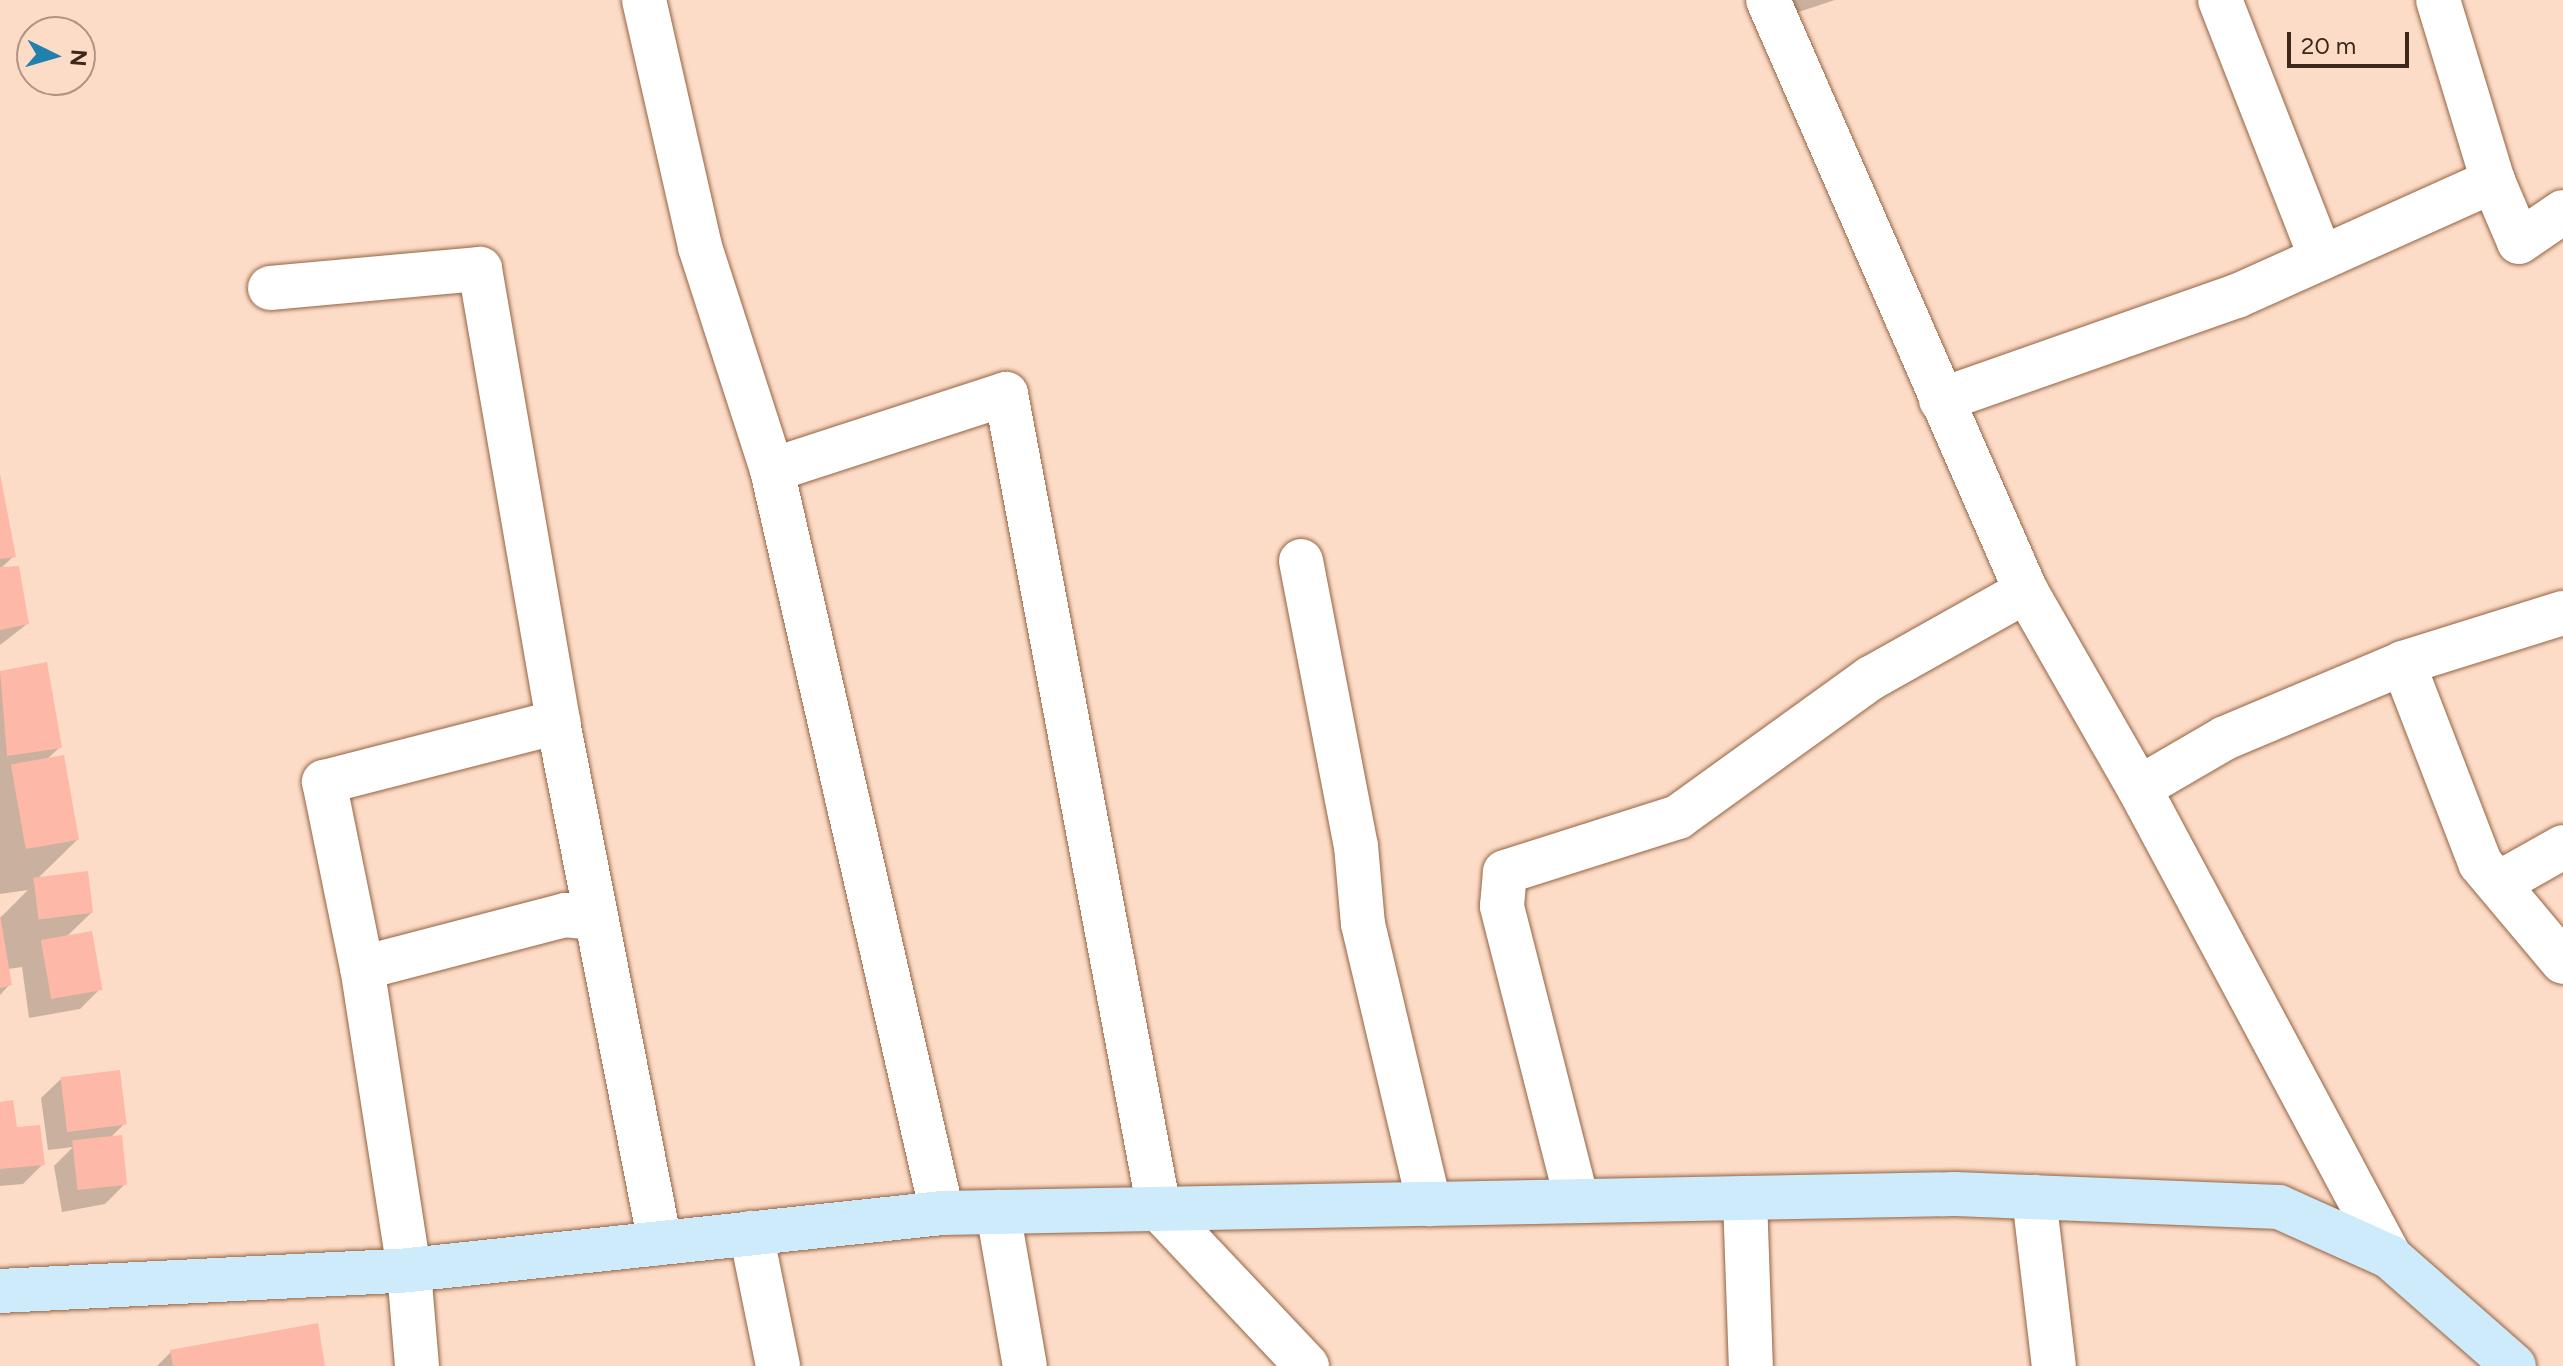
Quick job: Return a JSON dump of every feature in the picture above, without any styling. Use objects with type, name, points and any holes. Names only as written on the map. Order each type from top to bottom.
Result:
[{"type":"main road","points":[[0,1291],[409,1270],[942,1213],[1745,1198],[2034,1197],[2279,1207],[2390,1257],[2514,1366]]},
{"type":"street","points":[[1768,0],[2026,591],[2139,788],[2390,1257]]},
{"type":"street","points":[[2220,0],[2321,258]]},
{"type":"street","points":[[2438,0],[2493,181],[2519,242],[2563,212]]},
{"type":"street","points":[[650,2],[700,247],[772,470],[942,1213]]},
{"type":"street","points":[[1941,400],[2237,296],[2493,181]]},
{"type":"street","points":[[270,288],[480,269],[594,918],[660,1243]]},
{"type":"street","points":[[772,470],[1006,394],[1159,1209],[1290,1357]]},
{"type":"street","points":[[1301,561],[1356,846],[1363,924],[1429,1204]]},
{"type":"street","points":[[1577,1201],[1502,906],[1505,872],[1678,817],[1871,678],[2026,591]]},
{"type":"street","points":[[2139,788],[2225,738],[2403,663],[2563,613]]},
{"type":"street","points":[[2403,663],[2480,863],[2501,882],[2563,962]]},
{"type":"street","points":[[417,1366],[409,1270],[362,968],[324,782],[558,722]]},
{"type":"street","points":[[2501,882],[2563,847]]},
{"type":"street","points":[[362,968],[565,915],[594,918]]},
{"type":"street","points":[[2034,1197],[2054,1366]]},
{"type":"street","points":[[1745,1198],[1751,1366]]},
{"type":"street","points":[[998,1212],[1025,1366]]},
{"type":"street","points":[[751,1233],[778,1366]]},
{"type":"building","points":[[0,474],[16,557],[0,559]]},
{"type":"building","points":[[19,566],[29,624],[0,630],[0,567]]},
{"type":"building","points":[[47,662],[62,748],[7,756],[0,671]]},
{"type":"building","points":[[64,755],[79,840],[26,849],[11,764]]},
{"type":"building","points":[[88,871],[93,913],[39,919],[33,878]]},
{"type":"building","points":[[0,915],[12,985],[0,988]]},
{"type":"building","points":[[92,931],[102,990],[51,999],[41,940]]},
{"type":"building","points":[[120,1070],[127,1125],[67,1132],[60,1077]]},
{"type":"building","points":[[13,1100],[17,1127],[40,1125],[45,1165],[0,1169],[0,1102]]},
{"type":"building","points":[[122,1135],[127,1185],[78,1190],[72,1140]]},
{"type":"building","points":[[318,1323],[325,1366],[173,1366],[170,1350]]}]
